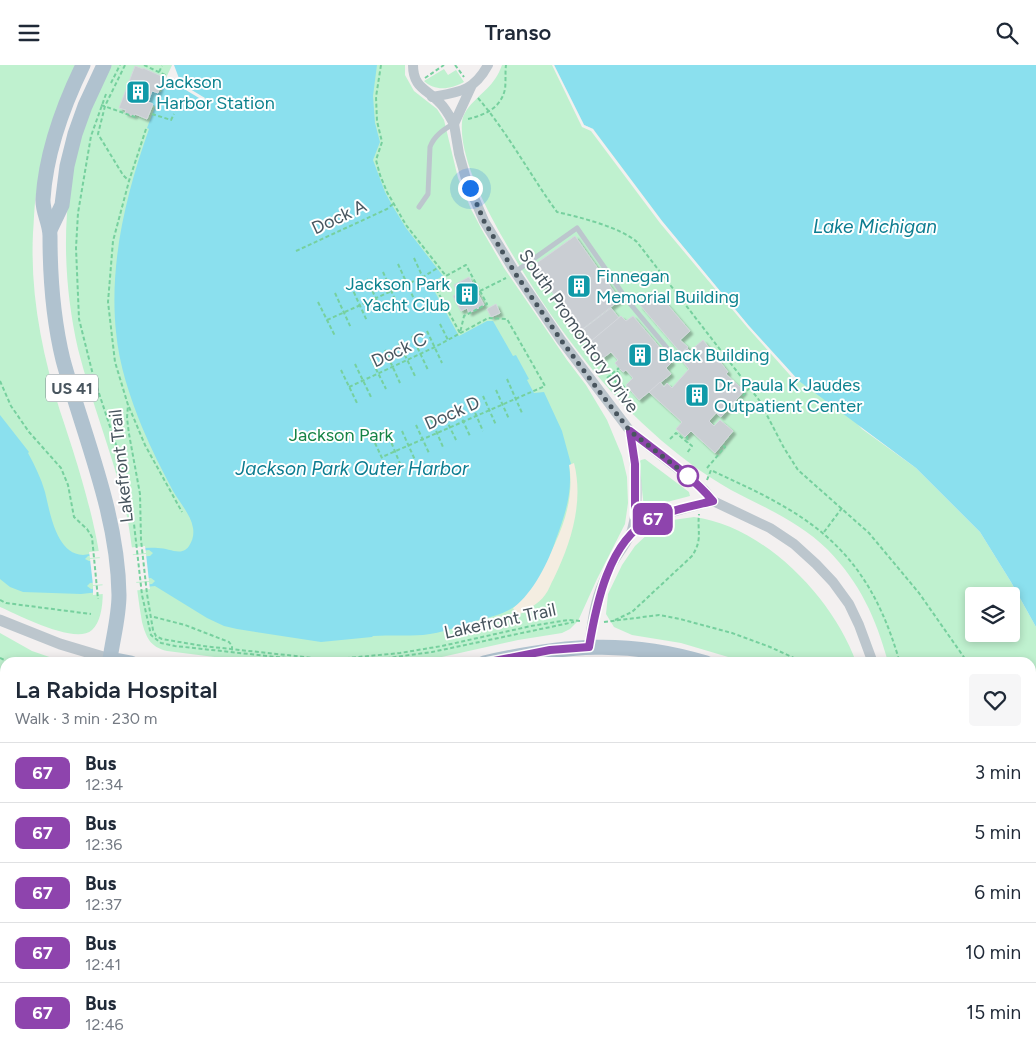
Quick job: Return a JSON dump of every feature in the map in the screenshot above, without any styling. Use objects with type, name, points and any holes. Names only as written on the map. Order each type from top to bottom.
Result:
[{"type":"main road","name":"US 41","points":[[83,65],[68,97],[50,158],[43,201],[50,230],[51,279],[57,332],[65,367],[100,482],[114,542],[119,597],[110,657]]},
{"type":"main road","name":"US 41","points":[[50,230],[62,205],[67,167],[75,134],[85,106],[104,65]]},
{"type":"main road","points":[[514,657],[550,650],[615,646],[654,650],[682,657]]},
{"type":"street","name":"South Promontory Drive","points":[[413,65],[416,81],[421,88],[440,103],[454,124],[459,155],[473,198],[484,221],[515,273],[561,340],[630,431],[704,490],[713,501],[770,528],[794,544],[816,564],[833,582],[848,604],[859,625],[871,657]]},
{"type":"street","points":[[432,97],[452,93],[480,78],[488,65]]},
{"type":"street","points":[[454,124],[469,84]]},
{"type":"street","points":[[589,647],[602,584],[632,532],[635,516],[635,464],[630,431]]},
{"type":"street","points":[[632,532],[648,521],[664,514],[713,501]]},
{"type":"street","points":[[0,620],[97,657]]},
{"type":"lane","points":[[419,207],[428,194],[430,147],[432,141],[444,129],[454,124]]},
{"type":"lane","points":[[515,273],[577,228],[627,299],[672,354]]},
{"type":"path","points":[[110,84],[120,65]]},
{"type":"path","points":[[125,65],[105,106],[98,134],[123,175],[129,181]]},
{"type":"path","points":[[144,65],[165,75],[160,90]]},
{"type":"path","points":[[381,65],[376,97],[377,121],[382,142],[376,160],[392,204],[438,268],[446,276]]},
{"type":"path","points":[[423,79],[444,65]]},
{"type":"path","points":[[456,65],[469,84]]},
{"type":"path","points":[[454,124],[490,112],[497,105],[504,90],[506,65]]},
{"type":"path","points":[[159,72],[162,66]]},
{"type":"path","name":"Lakefront Trail","points":[[107,91],[91,135],[78,213],[76,248],[79,319],[88,359],[117,448],[132,506],[142,595],[151,635],[157,641],[175,646],[273,657]]},
{"type":"path","points":[[478,98],[490,112],[537,185],[557,212],[574,216],[632,237],[750,387],[764,408],[784,448],[798,470],[869,533],[919,593],[964,657]]},
{"type":"path","points":[[101,105],[138,118]]},
{"type":"path","points":[[152,114],[171,121],[174,114]]},
{"type":"path","name":"Lakefront Trail","points":[[146,129],[129,181],[113,241],[108,302],[115,362],[128,405],[127,418],[140,494],[141,540],[153,629],[156,636],[160,639],[232,649],[314,657],[367,657],[442,646],[531,626],[568,620],[576,621],[432,652],[395,657]]},
{"type":"path","name":"Dock A","points":[[296,251],[387,209],[392,204]]},
{"type":"path","points":[[414,258],[430,293]]},
{"type":"path","points":[[398,265],[414,299]]},
{"type":"path","points":[[466,265],[487,304],[464,316],[459,333],[433,283],[466,265]]},
{"type":"path","points":[[327,320],[438,268]]},
{"type":"path","points":[[383,271],[398,306]]},
{"type":"path","points":[[480,291],[515,273]]},
{"type":"path","points":[[367,279],[383,313]]},
{"type":"path","points":[[351,287],[367,321]]},
{"type":"path","points":[[335,293],[351,329]]},
{"type":"path","points":[[551,302],[556,298]]},
{"type":"path","points":[[318,302],[334,336]]},
{"type":"path","name":"Dock C","points":[[349,387],[421,354],[488,319],[507,319],[545,386],[532,391]]},
{"type":"path","points":[[440,324],[448,340]]},
{"type":"path","points":[[574,336],[583,330]]},
{"type":"path","points":[[427,331],[442,363]]},
{"type":"path","points":[[412,336],[428,370]]},
{"type":"path","points":[[582,347],[590,341]]},
{"type":"path","points":[[399,343],[414,376]]},
{"type":"path","points":[[385,350],[400,383]]},
{"type":"path","points":[[370,357],[386,389]]},
{"type":"path","points":[[355,363],[371,397]]},
{"type":"path","points":[[607,378],[610,375],[618,369],[620,375],[616,378],[624,387],[622,389],[610,375]]},
{"type":"path","points":[[341,370],[357,403]]},
{"type":"path","points":[[508,379],[522,413]]},
{"type":"path","points":[[0,381],[10,406],[29,432],[61,468],[68,485],[74,517],[87,529],[92,537],[98,599]]},
{"type":"path","points":[[739,401],[750,387]]},
{"type":"path","points":[[496,390],[509,419]]},
{"type":"path","name":"Dock D","points":[[382,457],[532,391]]},
{"type":"path","points":[[483,396],[496,425]]},
{"type":"path","points":[[470,401],[483,431]]},
{"type":"path","points":[[128,405],[164,483],[182,512]]},
{"type":"path","points":[[457,407],[470,436]]},
{"type":"path","points":[[443,413],[457,442]]},
{"type":"path","points":[[430,419],[443,447]]},
{"type":"path","points":[[416,425],[429,453]]},
{"type":"path","points":[[402,431],[415,460]]},
{"type":"path","points":[[670,439],[676,433],[692,446],[687,453]]},
{"type":"path","points":[[687,436],[688,443]]},
{"type":"path","points":[[389,437],[402,466]]},
{"type":"path","points":[[375,443],[388,471]]},
{"type":"path","points":[[707,468],[725,447],[722,444]]},
{"type":"path","points":[[716,451],[720,453]]},
{"type":"path","points":[[708,476],[711,470],[751,489],[796,513],[824,533],[846,555],[875,597],[898,657]]},
{"type":"path","points":[[824,533],[842,508]]},
{"type":"path","points":[[698,518],[700,539],[698,547],[692,556],[632,612],[610,622],[633,617],[659,615],[680,619],[732,633],[792,657]]},
{"type":"path","points":[[0,599],[6,603],[91,614]]},
{"type":"path","points":[[154,617],[184,625],[229,642],[232,646],[232,653]]},
{"type":"green space","points":[[0,65],[75,65],[36,195],[33,233],[33,278],[35,301],[48,367],[85,489],[100,557],[103,588],[101,613],[92,630],[84,634],[73,634],[47,627],[0,607]]},
{"type":"green space","name":"Jackson Park Outer Harbor","points":[[110,65],[405,65],[405,75],[414,91],[437,109],[444,120],[458,178],[482,230],[504,268],[586,385],[607,420],[622,456],[627,477],[628,503],[625,524],[578,621],[570,629],[562,633],[518,640],[442,657],[214,657],[167,651],[156,647],[150,641],[142,622],[124,502],[78,349],[69,294],[66,238],[67,210],[76,155],[87,120]]},
{"type":"green space","points":[[502,65],[554,65],[584,125],[593,129],[862,429],[916,468],[980,532],[1014,587],[965,587],[965,642],[1020,642],[1020,598],[1036,627],[1036,657],[886,657],[872,616],[858,588],[828,550],[794,523],[731,490],[690,463],[652,432],[610,390],[570,342],[535,291],[490,214],[469,167],[462,136],[462,122],[467,110],[491,84]]},
{"type":"green space","points":[[444,69],[448,75],[456,70],[464,82],[454,86],[438,88],[424,81]]},
{"type":"green space","points":[[645,459],[689,492],[690,496],[650,509],[644,508],[639,462]]},
{"type":"green space","points":[[694,517],[720,523],[746,534],[770,550],[793,569],[813,590],[831,614],[854,657],[728,657],[681,643],[632,635],[614,627],[606,614],[608,594],[622,565],[635,546],[651,531],[673,520]]},
{"type":"green space","points":[[0,633],[32,651],[49,657],[0,657]]},
{"type":"sand","points":[[574,463],[577,478],[577,507],[566,551],[545,595],[536,604],[517,616],[513,608],[526,594],[558,538],[570,495],[569,465]]},
{"type":"water","name":"Jackson Park Outer Harbor","points":[[172,65],[377,65],[373,96],[375,123],[380,142],[373,160],[385,192],[406,228],[443,276],[430,283],[459,336],[487,321],[493,321],[513,356],[516,355],[534,393],[544,392],[562,431],[571,464],[569,465],[569,494],[553,548],[534,585],[528,594],[514,607],[497,615],[430,634],[373,636],[321,642],[224,626],[207,618],[155,586],[81,594],[23,592],[10,587],[0,579],[0,415],[29,452],[38,472],[56,531],[66,548],[74,553],[83,555],[149,548],[183,551],[189,546],[192,539],[193,530],[190,518],[173,491],[145,435],[133,404],[122,369],[117,344],[114,306],[117,255],[121,229],[133,178],[155,107],[148,102],[152,91],[161,92]],"holes":[[[149,550],[153,553],[150,556],[89,561],[85,559],[88,556]],[[151,578],[155,581],[152,584],[91,589],[87,586],[90,583]]]},
{"type":"water","name":"Lake Michigan","points":[[554,65],[1036,65],[1036,627],[1020,598],[1020,587],[1014,587],[980,532],[916,468],[799,381],[749,326],[662,221],[593,129],[584,125]]},
{"type":"pier","points":[[172,65],[174,65],[180,81],[205,98],[204,101],[166,78]]},
{"type":"pier","points":[[552,65],[554,65],[584,125],[593,129],[662,221],[749,326],[799,381],[797,383],[747,327],[660,223],[591,131],[582,127]]},
{"type":"pier","points":[[145,546],[146,553],[90,558],[89,552]]},
{"type":"pier","points":[[146,554],[149,581],[93,585],[90,559]]},
{"type":"pier","points":[[149,582],[150,589],[93,595],[93,586]]},
{"type":"building","name":"Jackson Harbor Station","points":[[135,66],[163,77],[158,93],[152,91],[148,102],[153,104],[147,119],[135,114],[134,116],[125,113],[126,110],[119,108]]},
{"type":"building","name":"Finnegan Memorial Building","points":[[575,236],[620,300],[576,334],[562,314],[566,312],[547,284],[543,287],[530,268]]},
{"type":"building","name":"Jackson Park Yacht Club","points":[[469,277],[484,305],[469,313],[467,308],[461,311],[453,296],[458,293],[454,285]]},
{"type":"building","points":[[656,291],[690,331],[680,340],[688,347],[681,353],[640,305]]},
{"type":"building","points":[[496,304],[500,313],[491,317],[487,309]]},
{"type":"building","points":[[611,308],[619,318],[591,341],[582,330]]},
{"type":"building","name":"Black Building","points":[[621,316],[626,321],[633,316],[672,362],[666,368],[671,374],[639,400],[626,385],[633,378],[626,370],[623,372],[619,368],[615,363],[618,360],[611,352],[603,358],[590,342]]},
{"type":"building","name":"Dr. Paula K Jaudes Outpatient Center","points":[[703,340],[728,372],[726,374],[744,391],[721,417],[716,413],[709,421],[714,426],[720,420],[733,431],[715,453],[691,431],[685,437],[676,429],[682,422],[649,392],[660,382],[664,387],[667,383],[672,388],[689,369],[678,356],[687,348],[690,351]]},
{"type":"bus line","name":"67","points":[[508,657],[550,650],[589,647],[602,584],[632,532],[648,521],[664,514],[713,501],[704,490],[630,431],[635,464],[635,516]]},
{"type":"place","name":"Jackson Harbor Station","points":[[138,92]]},
{"type":"place","name":"Finnegan Memorial Building","points":[[579,286]]},
{"type":"place","name":"Jackson Park Yacht Club","points":[[467,294]]},
{"type":"place","name":"Black Building","points":[[640,355]]},
{"type":"place","name":"Dr. Paula K Jaudes Outpatient Center","points":[[697,395]]},
{"type":"route","points":[[470,188],[484,221],[515,273],[602,395],[630,431],[688,476]]},
{"type":"park label","name":"Jackson Park","points":[[341,435]]}]
